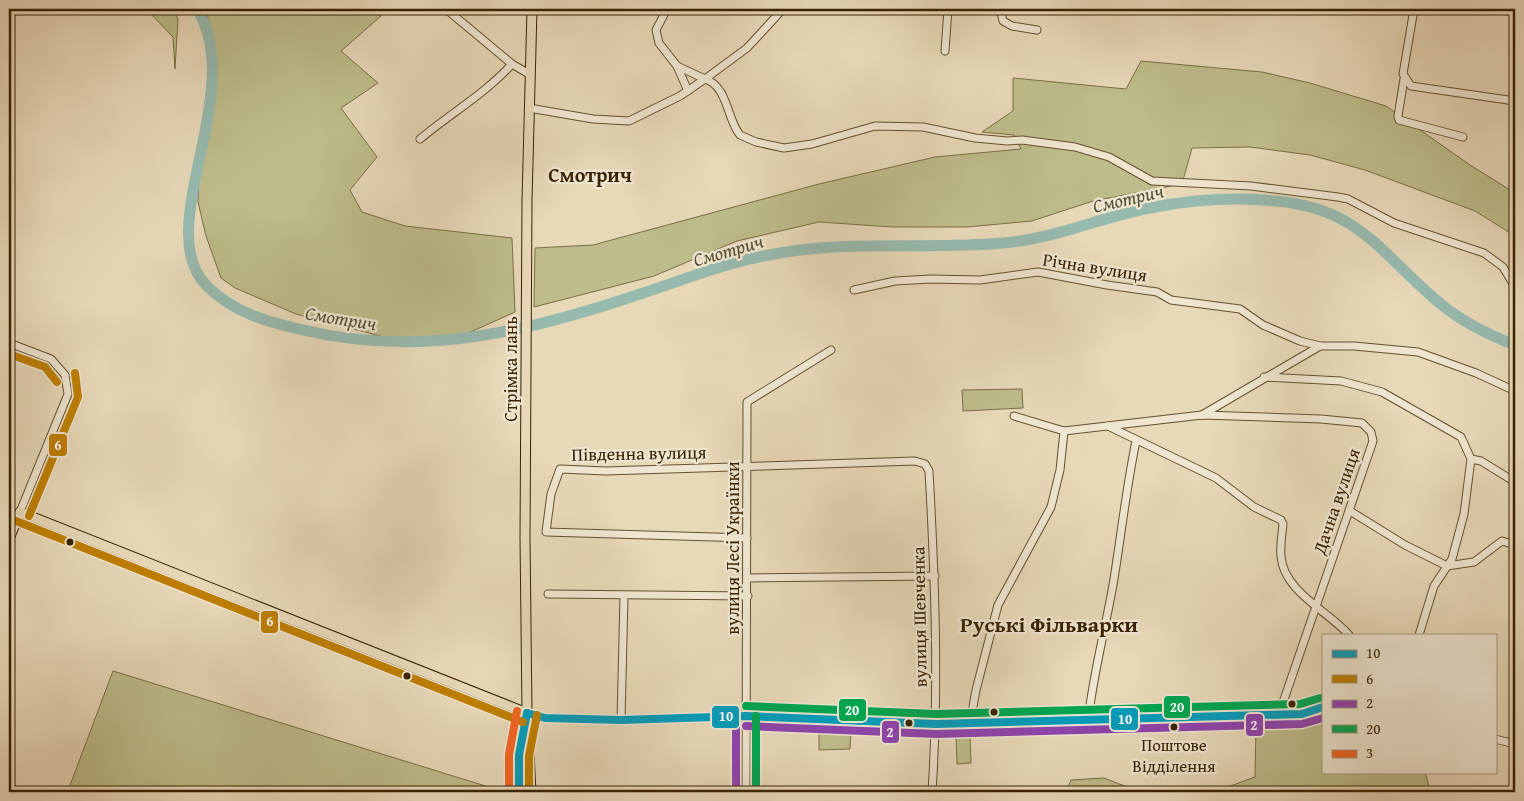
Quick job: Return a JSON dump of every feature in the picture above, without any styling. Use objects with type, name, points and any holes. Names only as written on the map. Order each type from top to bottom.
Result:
[{"type":"main road","name":"Стрімка лань","points":[[526,713],[527,200],[532,9]]},
{"type":"main road","points":[[9,539],[20,512],[526,713]]},
{"type":"main road","points":[[519,792],[519,755],[526,713]]},
{"type":"main road","points":[[526,713],[531,792]]},
{"type":"street","points":[[446,9],[512,64],[529,74]]},
{"type":"street","points":[[667,9],[656,30],[659,43],[677,66],[688,91]]},
{"type":"street","points":[[529,108],[622,122],[638,117],[688,91],[747,48],[783,9]]},
{"type":"street","points":[[945,51],[948,9]]},
{"type":"street","points":[[1000,9],[1003,21],[1012,26],[1037,30]]},
{"type":"street","points":[[1414,9],[1403,74],[1399,120],[1463,137]]},
{"type":"street","points":[[420,139],[452,112],[496,82],[512,64]]},
{"type":"street","points":[[677,66],[712,82],[740,135],[769,146],[784,148],[801,146],[875,126],[923,127],[976,138],[1007,141],[1022,140],[1075,147],[1109,157],[1152,181],[1179,184],[1251,186],[1348,199],[1394,223],[1484,253],[1503,267],[1515,287]]},
{"type":"street","points":[[1404,79],[1411,86],[1515,101]]},
{"type":"street","name":"Річна вулиця","points":[[854,290],[895,282],[931,279],[980,280],[1038,272],[1157,292],[1171,300],[1240,309],[1262,325],[1320,346],[1354,346],[1418,352],[1476,372],[1513,390]]},
{"type":"street","points":[[9,343],[51,359],[66,374],[68,394],[20,512]]},
{"type":"street","name":"Річна вулиця","points":[[1202,415],[1264,377],[1320,346]]},
{"type":"street","name":"вулиця Лесі Українки","points":[[746,792],[747,402],[831,350]]},
{"type":"street","points":[[1264,377],[1342,381],[1382,392],[1460,437],[1470,459],[1464,514],[1452,559],[1434,586],[1419,634]]},
{"type":"street","points":[[1014,416],[1064,431],[1202,415]]},
{"type":"street","name":"Дачна вулиця","points":[[1202,415],[1321,419],[1362,423],[1371,432],[1373,441],[1279,714]]},
{"type":"street","points":[[1107,426],[1216,478],[1254,507],[1282,520],[1282,564],[1294,586],[1348,634]]},
{"type":"street","points":[[970,722],[976,690],[998,605],[1034,542],[1051,507],[1060,470],[1064,431]]},
{"type":"street","points":[[1088,720],[1092,686],[1113,585],[1126,489],[1136,441]]},
{"type":"street","points":[[1470,459],[1481,461],[1515,482]]},
{"type":"street","name":"Південна вулиця","points":[[746,538],[546,532],[551,494],[560,469],[606,471],[915,461],[925,464],[929,471]]},
{"type":"street","name":"вулиця Шевченка","points":[[929,471],[935,576],[936,724],[932,792]]},
{"type":"street","points":[[1350,511],[1405,545],[1447,566],[1474,562],[1502,541],[1515,545]]},
{"type":"street","points":[[748,578],[935,576]]},
{"type":"street","points":[[548,594],[748,596]]},
{"type":"street","points":[[621,720],[624,596]]},
{"type":"street","points":[[526,713],[545,718],[621,720],[746,716],[936,724],[1302,714],[1322,707]]},
{"type":"street","points":[[1496,739],[1515,744]]},
{"type":"shaded area","points":[[143,9],[173,9],[178,19],[175,69],[173,37],[152,15]]},
{"type":"shaded area","points":[[207,9],[374,9],[381,16],[341,51],[378,83],[341,108],[377,157],[350,190],[362,212],[405,226],[512,238],[515,312],[455,339],[384,337],[296,314],[235,288],[221,278],[206,236],[198,202],[200,149],[211,51]]},
{"type":"shaded area","points":[[1141,61],[1262,72],[1310,83],[1386,106],[1470,165],[1515,193],[1515,236],[1475,211],[1365,170],[1310,155],[1250,147],[1192,148],[1182,184],[1093,201],[1032,221],[967,227],[893,227],[819,222],[737,241],[654,276],[534,307],[535,248],[593,245],[819,184],[935,157],[1021,149],[1014,135],[982,132],[1013,111],[1013,78],[1126,89]]},
{"type":"shaded area","points":[[1022,389],[1023,408],[963,411],[962,390]]},
{"type":"shaded area","points":[[113,671],[505,792],[82,792],[69,788]]},
{"type":"shaded area","points":[[1322,714],[1322,774],[1424,774],[1426,775],[1430,790],[1437,792],[1214,792],[1255,777],[1256,725],[1276,729],[1304,726]]},
{"type":"shaded area","points":[[819,731],[851,731],[850,749],[819,750]]},
{"type":"shaded area","points":[[956,737],[970,737],[971,763],[957,764]]},
{"type":"shaded area","points":[[1104,778],[1140,792],[1028,792],[1068,787],[1071,780]]},
{"type":"waterway","name":"Смотрич","points":[[197,9],[210,42],[212,79],[208,117],[192,194],[189,229],[192,260],[206,285],[227,302],[251,315],[290,327],[347,338],[390,342],[474,337],[557,320],[720,267],[769,255],[828,247],[944,246],[1022,241],[1165,205],[1197,201],[1245,199],[1276,201],[1330,213],[1350,224],[1369,238],[1421,287],[1450,311],[1477,328],[1515,345]]},
{"type":"transit line","name":"6","points":[[9,354],[45,367],[57,382]]},
{"type":"transit line","name":"6","points":[[29,516],[78,397],[75,373]]},
{"type":"transit line","name":"6","points":[[16,521],[523,722]]},
{"type":"transit line","name":"20","points":[[746,706],[936,714],[1300,704],[1320,698]]},
{"type":"transit line","name":"10","points":[[527,713],[545,718],[621,720],[746,716],[936,724],[1302,714],[1322,707]]},
{"type":"transit line","name":"3","points":[[509,792],[509,754],[517,711]]},
{"type":"transit line","name":"10","points":[[519,792],[519,755],[527,713]]},
{"type":"transit line","name":"6","points":[[529,792],[529,756],[537,715]]},
{"type":"transit line","name":"2","points":[[736,716],[736,792]]},
{"type":"transit line","name":"20","points":[[756,716],[756,792]]},
{"type":"transit line","name":"2","points":[[746,726],[936,734],[1302,724],[1322,718]]},
{"type":"place","name":"Поштове Відділення","points":[[1174,727]]},
{"type":"district","name":"Смотрич","points":[[590,174]]},
{"type":"district","name":"Руські Фільварки","points":[[1049,624]]}]
